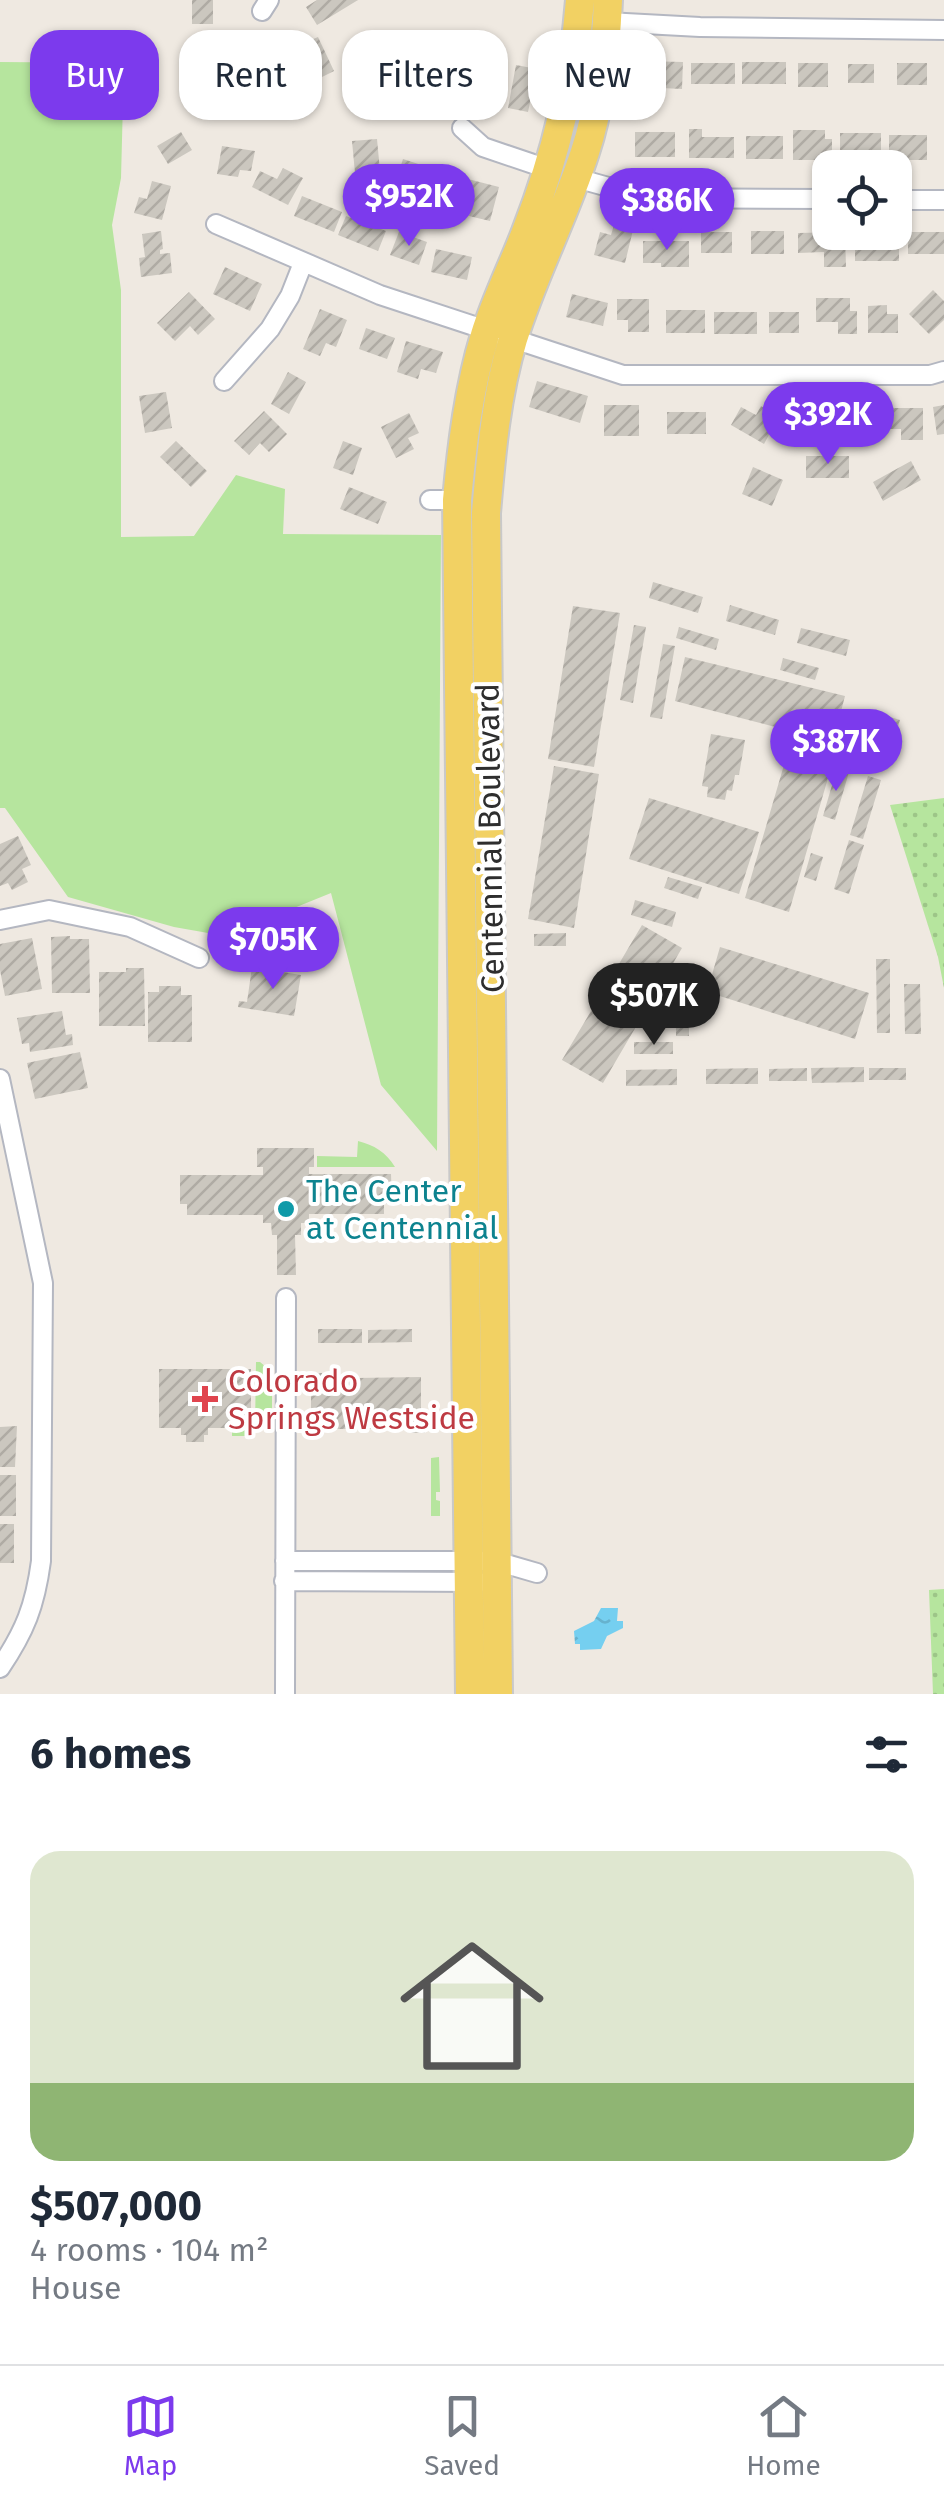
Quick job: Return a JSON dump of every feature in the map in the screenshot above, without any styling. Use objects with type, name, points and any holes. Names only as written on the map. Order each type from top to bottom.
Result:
[{"type":"main road","name":"Centennial Boulevard","points":[[498,1694],[482,1572],[444,500],[486,331],[548,169],[569,91],[580,0]]},
{"type":"main road","name":"Centennial Boulevard","points":[[470,1694],[482,1572],[486,513],[495,424],[514,338],[587,148],[598,96],[607,11]]},
{"type":"street","points":[[607,11],[700,27],[944,30]]},
{"type":"street","points":[[462,128],[482,147],[548,169]]},
{"type":"street","points":[[576,178],[648,198],[812,199]]},
{"type":"street","points":[[912,200],[944,200]]},
{"type":"street","points":[[216,224],[380,294],[622,375],[930,375],[944,371]]},
{"type":"street","points":[[224,381],[270,329],[290,296],[303,263]]},
{"type":"street","points":[[827,375],[827,406]]},
{"type":"street","points":[[0,920],[49,910],[130,927],[198,958]]},
{"type":"street","points":[[0,1079],[44,1283],[39,1576],[22,1636],[0,1668]]},
{"type":"street","points":[[285,1694],[286,1298]]},
{"type":"street","points":[[284,1560],[482,1572]]},
{"type":"street","points":[[284,1581],[482,1572]]},
{"type":"green space","points":[[0,62],[30,62],[30,120],[123,120],[121,178],[112,225],[121,290],[121,537],[194,536],[236,475],[285,489],[283,534],[441,535],[437,1151],[381,1085],[331,893],[225,936],[174,927],[68,897],[5,808],[0,808]]},
{"type":"green space","points":[[944,798],[944,988],[938,957],[890,805]]},
{"type":"green space","points":[[358,1141],[379,1150],[395,1167],[317,1167],[317,1156],[357,1157]]},
{"type":"green space","points":[[256,1362],[272,1372],[272,1424],[264,1424],[251,1436],[232,1436],[232,1429],[255,1428]]},
{"type":"green space","points":[[439,1457],[440,1492],[436,1492],[436,1500],[440,1501],[440,1516],[431,1516],[431,1458]]},
{"type":"green space","points":[[944,1589],[944,1694],[933,1694],[929,1590]]},
{"type":"water","points":[[601,1608],[618,1608],[617,1621],[623,1621],[623,1628],[607,1636],[601,1649],[580,1650],[574,1631],[594,1621]]},
{"type":"building","points":[[192,0],[213,0],[213,24],[192,24]]},
{"type":"building","points":[[317,0],[358,0],[317,25],[306,7]]},
{"type":"building","points":[[322,46],[334,71],[322,77]]},
{"type":"building","points":[[666,62],[683,62],[682,89],[666,88]]},
{"type":"building","points":[[742,62],[786,62],[786,84],[742,84]]},
{"type":"building","points":[[691,63],[735,63],[735,84],[691,84]]},
{"type":"building","points":[[798,63],[828,63],[828,87],[798,87]]},
{"type":"building","points":[[897,63],[927,63],[927,85],[897,85]]},
{"type":"building","points":[[848,64],[874,64],[874,83],[848,83]]},
{"type":"building","points":[[516,65],[528,67],[528,112],[508,108]]},
{"type":"building","points":[[689,129],[702,129],[702,137],[734,137],[734,158],[689,158]]},
{"type":"building","points":[[793,130],[825,130],[825,139],[832,139],[832,150],[812,150],[812,160],[793,160]]},
{"type":"building","points":[[181,132],[192,150],[168,164],[157,146]]},
{"type":"building","points":[[635,132],[675,132],[675,157],[635,157]]},
{"type":"building","points":[[840,133],[881,133],[881,150],[840,150]]},
{"type":"building","points":[[889,135],[927,135],[927,160],[912,160],[912,150],[889,150]]},
{"type":"building","points":[[746,136],[783,136],[783,159],[746,159]]},
{"type":"building","points":[[377,139],[380,171],[355,173],[352,141]]},
{"type":"building","points":[[222,146],[255,151],[251,171],[240,170],[238,177],[217,174]]},
{"type":"building","points":[[403,159],[452,175],[444,201],[416,192],[419,184],[397,177]]},
{"type":"building","points":[[283,168],[303,178],[288,205],[252,187],[260,171],[277,179]]},
{"type":"building","points":[[460,177],[499,187],[490,221],[469,216],[473,201],[455,196]]},
{"type":"building","points":[[152,181],[171,186],[162,220],[134,213],[139,197],[147,199]]},
{"type":"building","points":[[302,196],[342,212],[334,232],[294,216]]},
{"type":"building","points":[[346,216],[386,231],[378,251],[338,235]]},
{"type":"building","points":[[614,225],[633,230],[625,263],[594,255],[600,232],[611,235]]},
{"type":"building","points":[[161,231],[160,254],[170,253],[172,273],[141,277],[139,258],[145,257],[142,234]]},
{"type":"building","points":[[751,231],[784,231],[784,254],[751,254]]},
{"type":"building","points":[[399,232],[427,242],[419,265],[390,255]]},
{"type":"building","points":[[701,232],[732,232],[732,253],[701,253]]},
{"type":"building","points":[[912,232],[944,232],[944,254],[908,254],[912,250]]},
{"type":"building","points":[[798,233],[812,233],[812,250],[846,250],[846,267],[824,267],[824,252],[798,253]]},
{"type":"building","points":[[643,241],[689,241],[689,267],[643,263]]},
{"type":"building","points":[[436,249],[472,257],[467,280],[431,272]]},
{"type":"building","points":[[855,250],[899,250],[899,261],[855,261]]},
{"type":"building","points":[[225,267],[262,284],[250,311],[213,294]]},
{"type":"building","points":[[933,290],[944,301],[944,320],[929,334],[909,314]]},
{"type":"building","points":[[189,292],[215,319],[198,335],[190,326],[175,341],[157,323]]},
{"type":"building","points":[[572,294],[608,303],[603,326],[566,317]]},
{"type":"building","points":[[816,298],[850,298],[850,311],[857,311],[857,334],[838,334],[838,322],[816,322]]},
{"type":"building","points":[[617,299],[649,299],[649,332],[628,332],[628,320],[617,320]]},
{"type":"building","points":[[887,305],[887,314],[898,314],[898,333],[868,333],[868,306]]},
{"type":"building","points":[[320,309],[347,320],[336,347],[326,343],[320,356],[303,349]]},
{"type":"building","points":[[666,310],[705,310],[705,333],[666,333]]},
{"type":"building","points":[[714,312],[757,312],[757,334],[714,334]]},
{"type":"building","points":[[769,312],[799,312],[799,333],[769,333]]},
{"type":"building","points":[[366,328],[395,338],[387,359],[359,349]]},
{"type":"building","points":[[406,341],[443,352],[436,373],[421,369],[418,379],[397,372]]},
{"type":"building","points":[[288,372],[306,382],[289,414],[271,404]]},
{"type":"building","points":[[537,381],[588,396],[580,423],[529,407]]},
{"type":"building","points":[[166,392],[172,428],[145,433],[139,396]]},
{"type":"building","points":[[604,405],[639,405],[639,436],[604,436]]},
{"type":"building","points":[[944,405],[944,434],[937,435],[933,407]]},
{"type":"building","points":[[761,406],[779,416],[764,444],[731,425],[741,407],[756,415]]},
{"type":"building","points":[[883,408],[923,408],[923,440],[901,440],[901,429],[883,429]]},
{"type":"building","points":[[264,411],[287,434],[269,452],[260,443],[249,455],[234,441]]},
{"type":"building","points":[[667,412],[706,412],[706,434],[667,434]]},
{"type":"building","points":[[409,413],[419,433],[408,438],[414,449],[396,458],[381,427]]},
{"type":"building","points":[[176,441],[207,471],[191,487],[160,457]]},
{"type":"building","points":[[343,441],[362,448],[353,475],[333,468]]},
{"type":"building","points":[[806,456],[849,456],[849,478],[806,478]]},
{"type":"building","points":[[911,461],[921,480],[883,501],[873,482]]},
{"type":"building","points":[[753,467],[783,480],[772,506],[742,494]]},
{"type":"building","points":[[349,487],[387,502],[378,524],[340,509]]},
{"type":"building","points":[[653,582],[703,597],[698,613],[649,598]]},
{"type":"building","points":[[730,605],[779,620],[775,635],[726,621]]},
{"type":"building","points":[[573,606],[620,613],[594,767],[548,759]]},
{"type":"building","points":[[634,625],[646,627],[633,703],[620,700]]},
{"type":"building","points":[[679,627],[719,639],[716,650],[676,638]]},
{"type":"building","points":[[801,628],[850,640],[846,656],[797,643]]},
{"type":"building","points":[[663,644],[675,646],[662,719],[650,717]]},
{"type":"building","points":[[685,657],[845,696],[833,742],[675,701]]},
{"type":"building","points":[[783,658],[819,668],[815,680],[780,670]]},
{"type":"building","points":[[887,716],[900,720],[886,769],[872,765]]},
{"type":"building","points":[[711,734],[745,740],[739,775],[735,775],[732,791],[727,790],[725,800],[707,797],[708,787],[702,786]]},
{"type":"building","points":[[791,741],[835,754],[789,912],[745,898]]},
{"type":"building","points":[[554,766],[599,774],[574,928],[528,919]]},
{"type":"building","points":[[837,768],[849,772],[835,820],[823,816]]},
{"type":"building","points":[[868,776],[881,780],[863,839],[850,835]]},
{"type":"building","points":[[649,798],[759,832],[739,894],[629,859]]},
{"type":"building","points":[[18,836],[31,865],[22,869],[28,882],[12,890],[8,883],[0,886],[0,844]]},
{"type":"building","points":[[849,840],[864,845],[849,894],[834,889]]},
{"type":"building","points":[[811,853],[823,857],[816,881],[804,877]]},
{"type":"building","points":[[668,877],[702,887],[698,899],[664,888]]},
{"type":"building","points":[[635,900],[676,912],[672,927],[631,915]]},
{"type":"building","points":[[265,923],[315,932],[308,972],[253,963]]},
{"type":"building","points":[[642,925],[682,948],[603,1083],[562,1060]]},
{"type":"building","points":[[566,933],[566,946],[534,946],[534,934]]},
{"type":"building","points":[[51,937],[89,939],[90,993],[52,993]]},
{"type":"building","points":[[32,938],[42,989],[5,996],[0,944]]},
{"type":"building","points":[[720,947],[869,993],[855,1039],[707,992]]},
{"type":"building","points":[[876,959],[890,959],[890,1033],[877,1033]]},
{"type":"building","points":[[252,967],[301,975],[294,1016],[238,1007],[239,1001],[247,1002]]},
{"type":"building","points":[[126,968],[144,968],[145,1026],[99,1026],[99,972],[126,972]]},
{"type":"building","points":[[904,984],[920,984],[921,1034],[905,1034]]},
{"type":"building","points":[[159,986],[181,986],[181,995],[192,995],[192,1042],[148,1042],[148,992],[159,992]]},
{"type":"building","points":[[676,999],[689,999],[689,1036],[676,1036]]},
{"type":"building","points":[[62,1011],[66,1035],[72,1034],[73,1045],[30,1052],[29,1043],[22,1044],[17,1018]]},
{"type":"building","points":[[634,1042],[673,1042],[673,1054],[634,1054]]},
{"type":"building","points":[[80,1052],[88,1088],[35,1099],[27,1063]]},
{"type":"building","points":[[864,1067],[864,1082],[812,1083],[811,1068]]},
{"type":"building","points":[[758,1068],[758,1084],[706,1084],[706,1069]]},
{"type":"building","points":[[807,1068],[807,1081],[769,1081],[769,1069]]},
{"type":"building","points":[[869,1068],[906,1068],[906,1080],[869,1080]]},
{"type":"building","points":[[677,1069],[677,1085],[626,1086],[626,1070]]},
{"type":"building","name":"The Center at Centennial","points":[[257,1148],[314,1148],[314,1167],[309,1167],[309,1174],[391,1174],[392,1204],[384,1204],[384,1214],[309,1214],[309,1223],[301,1223],[301,1235],[295,1235],[296,1275],[277,1275],[277,1235],[272,1235],[271,1223],[263,1223],[263,1215],[187,1215],[187,1204],[180,1204],[180,1175],[263,1175],[263,1167],[257,1167]]},
{"type":"building","points":[[318,1329],[362,1329],[362,1343],[318,1343]]},
{"type":"building","points":[[412,1329],[412,1342],[368,1343],[368,1330]]},
{"type":"building","name":"Colorado Springs Westside","points":[[159,1369],[251,1369],[251,1428],[208,1428],[204,1442],[186,1442],[181,1428],[159,1428]]},
{"type":"building","points":[[307,1373],[322,1373],[322,1377],[421,1377],[425,1433],[410,1433],[410,1429],[307,1432],[311,1388],[307,1388]]},
{"type":"building","points":[[17,1426],[15,1467],[0,1467],[0,1427]]},
{"type":"building","points":[[0,1475],[16,1475],[16,1516],[0,1516]]},
{"type":"building","points":[[0,1524],[14,1524],[14,1563],[0,1563]]},
{"type":"place","name":"The Center at Centennial","points":[[286,1209]]},
{"type":"place","name":"Colorado Springs Westside","points":[[205,1399]]}]
